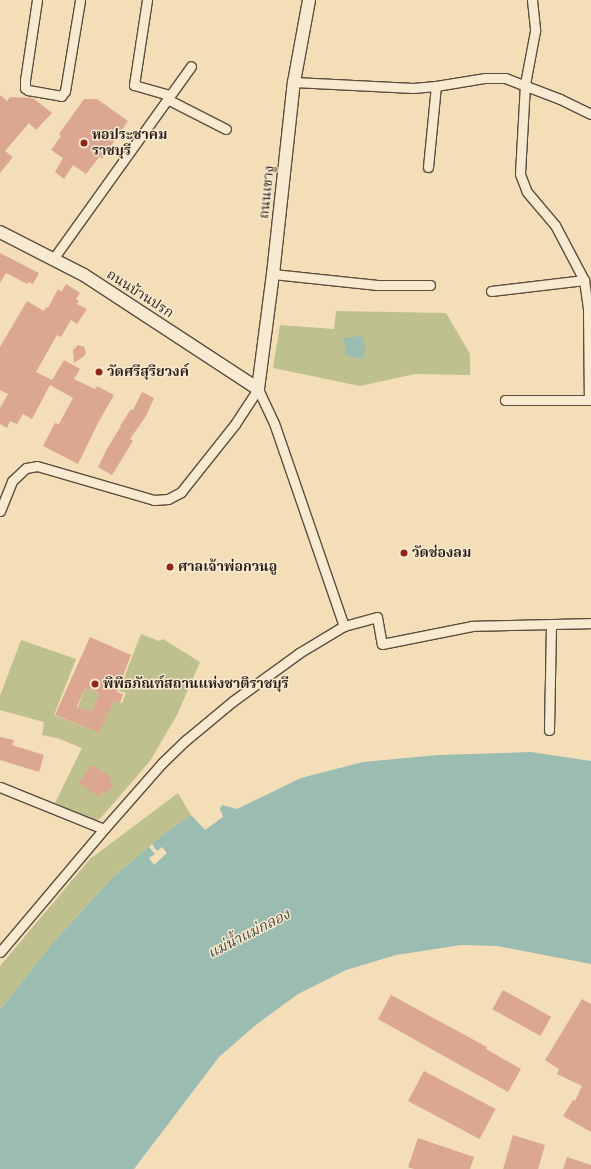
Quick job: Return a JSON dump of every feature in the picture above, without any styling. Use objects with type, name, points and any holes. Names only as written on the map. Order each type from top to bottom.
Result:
[{"type":"street","points":[[38,0],[25,88],[28,90],[61,96],[65,91],[80,0]]},
{"type":"street","points":[[148,0],[134,85],[169,97],[226,129]]},
{"type":"street","name":"ถนนเขางู","points":[[258,389],[274,274],[294,82],[309,0]]},
{"type":"street","points":[[505,400],[590,400],[588,310],[584,280],[555,225],[527,192],[520,174],[525,84],[535,31],[532,0]]},
{"type":"street","points":[[53,258],[191,66]]},
{"type":"street","points":[[294,82],[370,87],[436,86],[485,78],[505,78],[525,84],[591,114]]},
{"type":"street","points":[[428,167],[436,86]]},
{"type":"street","name":"ถนนบ้านปรก","points":[[0,232],[84,275],[258,389]]},
{"type":"street","points":[[274,274],[376,285],[430,285]]},
{"type":"street","points":[[492,291],[584,280]]},
{"type":"street","points":[[0,511],[4,489],[26,468],[37,466],[154,500],[168,499],[181,492],[234,424],[258,389]]},
{"type":"street","points":[[258,389],[274,423],[344,626]]},
{"type":"street","points":[[0,952],[104,829],[162,763],[186,740],[233,701],[299,653],[344,626],[377,617],[382,644],[472,626],[591,623]]},
{"type":"street","points":[[548,730],[551,624]]},
{"type":"street","points":[[0,787],[104,829]]},
{"type":"green space","points":[[336,311],[446,313],[470,354],[470,375],[415,374],[360,386],[273,368],[280,325],[334,329]]},
{"type":"green space","points":[[141,634],[159,641],[163,639],[200,662],[177,715],[150,761],[100,819],[95,821],[55,803],[82,748],[57,738],[42,735],[44,722],[0,710],[0,696],[21,640],[76,659],[54,715],[97,732],[114,701],[122,703],[126,693],[119,691]]},
{"type":"green space","points":[[85,688],[99,693],[92,713],[78,708]]},
{"type":"green space","points":[[178,793],[191,815],[161,836],[111,879],[51,945],[0,1010],[0,966],[90,859]]},
{"type":"water","points":[[363,336],[365,347],[364,356],[360,359],[345,355],[344,338]]},
{"type":"water","name":"แม่น้ำแม่กลอง","points":[[531,752],[591,761],[591,964],[497,946],[461,945],[396,955],[346,970],[298,994],[257,1024],[219,1057],[134,1169],[0,1169],[0,1010],[51,945],[111,879],[161,836],[191,815],[205,830],[223,817],[220,809],[222,805],[237,809],[301,778],[363,762],[438,755]]},
{"type":"pier","points":[[152,844],[157,851],[162,847],[167,853],[154,865],[149,858],[155,854],[149,847]]},
{"type":"building","points":[[0,95],[7,101],[10,97],[33,98],[52,113],[36,130],[29,123],[5,151],[13,157],[0,173]]},
{"type":"building","name":"หอประชาคม ราชบุรี","points":[[84,99],[97,99],[128,121],[102,159],[100,156],[86,174],[73,165],[64,179],[55,172],[63,158],[51,150],[61,136],[59,134]]},
{"type":"building","points":[[0,253],[39,273],[33,284],[28,282],[27,284],[6,273],[0,283]]},
{"type":"building","points":[[66,284],[80,293],[76,299],[79,301],[77,304],[87,309],[77,324],[71,320],[61,337],[57,335],[36,372],[52,380],[64,360],[80,369],[74,379],[95,389],[97,386],[114,395],[98,423],[78,464],[43,446],[55,423],[59,424],[73,398],[50,385],[32,419],[23,414],[17,424],[10,421],[7,428],[0,424],[0,408],[8,394],[0,390],[0,347],[27,301],[44,311],[46,307],[48,308],[58,289],[61,292]]},
{"type":"building","points":[[78,345],[84,347],[86,353],[74,363],[73,350]]},
{"type":"building","points":[[142,392],[154,398],[146,416],[130,439],[133,441],[112,475],[98,467],[120,426],[131,409],[133,410]]},
{"type":"building","name":"พิพิธภัณฑ์สถานแห่งชาติราชบุรี","points":[[90,637],[131,655],[117,692],[123,694],[120,703],[114,701],[99,733],[55,715]],"holes":[[[85,688],[99,693],[92,712],[77,707]]]},
{"type":"building","points":[[0,737],[14,740],[12,745],[44,755],[39,772],[0,760]]},
{"type":"building","points":[[91,765],[112,777],[109,782],[113,785],[107,794],[103,791],[99,797],[79,783]]},
{"type":"building","points":[[503,990],[551,1017],[540,1036],[492,1009]]},
{"type":"building","points":[[391,995],[487,1047],[486,1049],[521,1069],[508,1092],[378,1019]]},
{"type":"building","points":[[582,999],[591,1004],[591,1132],[563,1116],[573,1100],[575,1101],[582,1086],[557,1074],[559,1069],[545,1060]]},
{"type":"building","points":[[424,1071],[496,1109],[480,1139],[408,1101]]},
{"type":"building","points":[[513,1135],[545,1145],[538,1169],[503,1169]]},
{"type":"building","points":[[418,1138],[474,1157],[470,1169],[414,1169],[408,1167]]},
{"type":"building","points":[[567,1157],[591,1165],[591,1169],[563,1169]]},
{"type":"place","name":"หอประชาคม ราชบุรี","points":[[84,143]]},
{"type":"place","name":"วัดศรีสุริยวงค์","points":[[99,372]]},
{"type":"place","name":"วัดช่องลม","points":[[404,553]]},
{"type":"place","name":"ศาลเจ้าพ่อกวนอู","points":[[170,567]]},
{"type":"place","name":"พิพิธภัณฑ์สถานแห่งชาติราชบุรี","points":[[95,684]]}]
